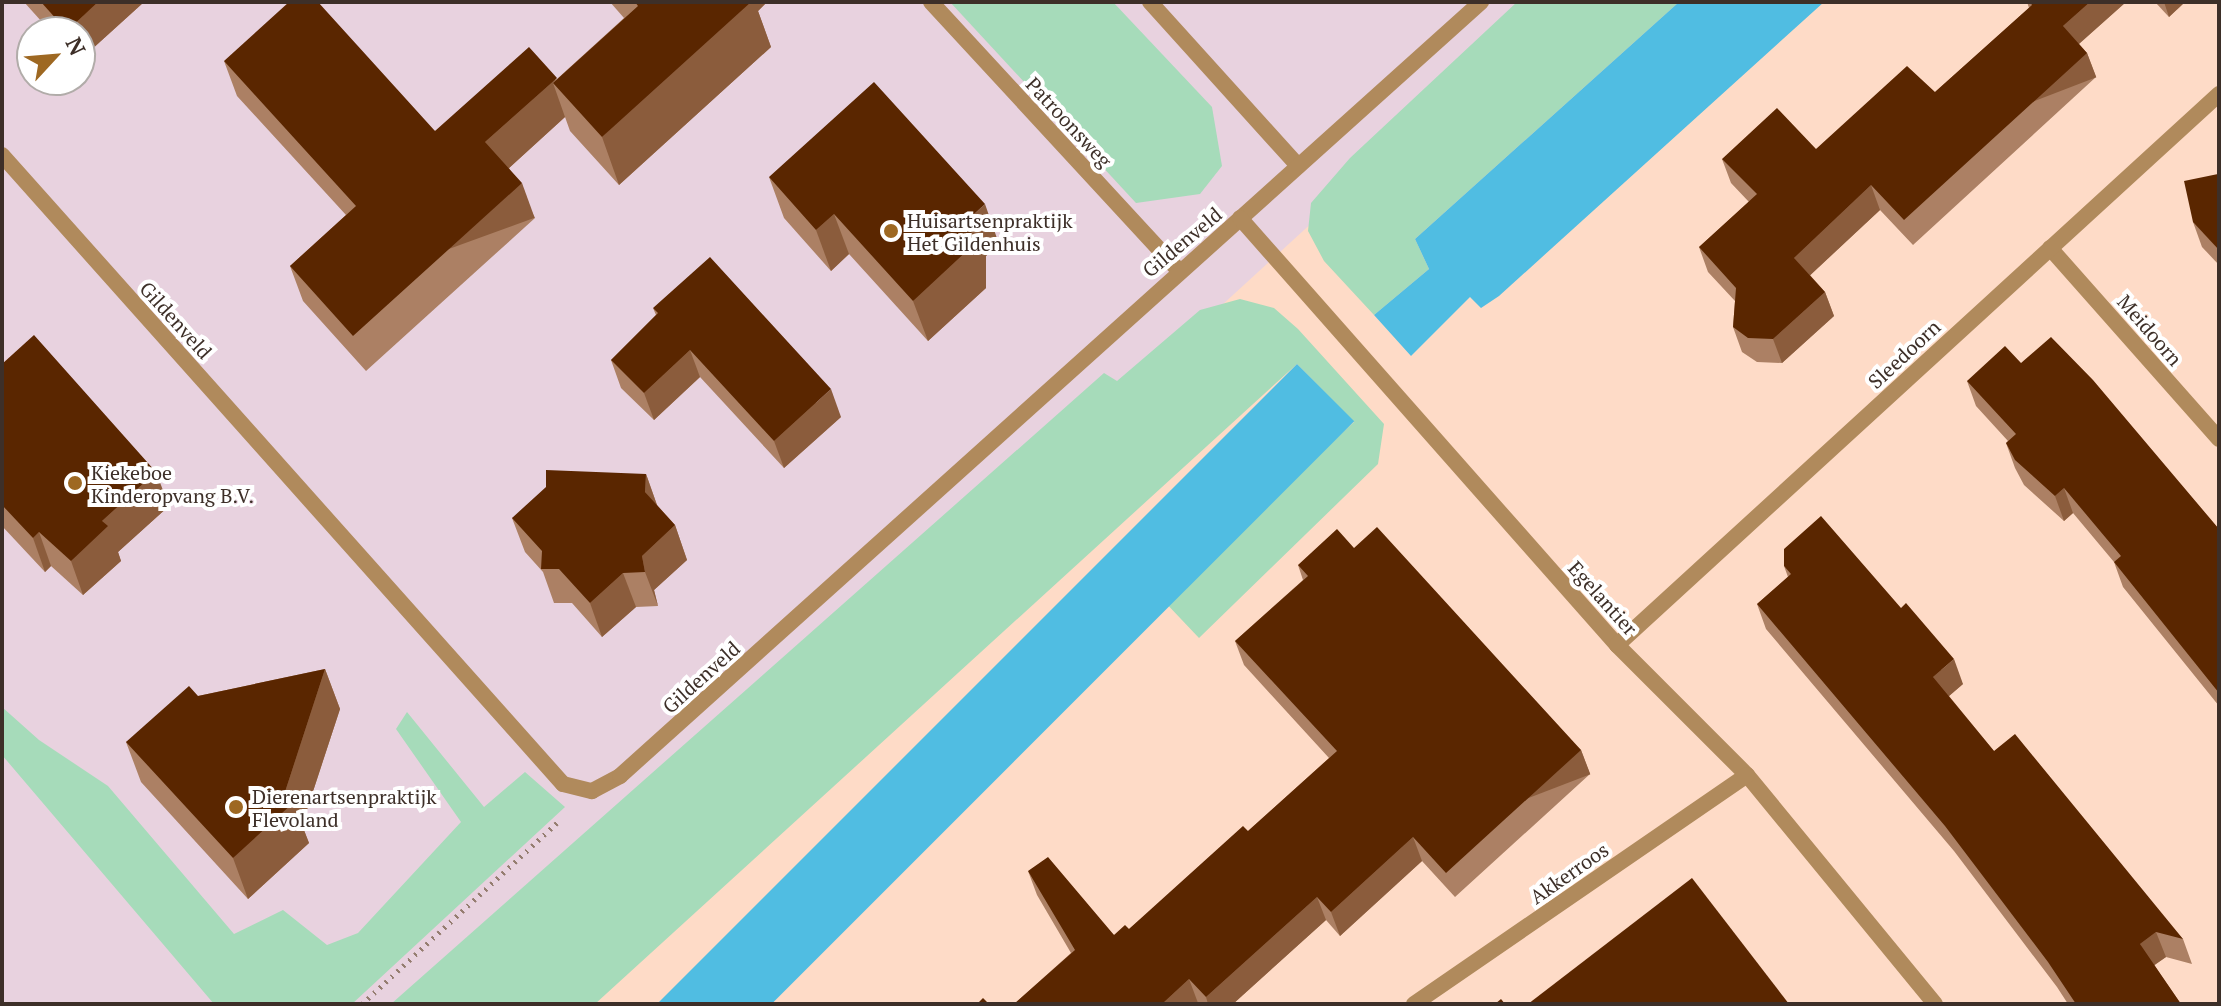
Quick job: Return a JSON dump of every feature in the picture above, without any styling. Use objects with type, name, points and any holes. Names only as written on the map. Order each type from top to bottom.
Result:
[{"type":"street","name":"Patroonsweg","points":[[931,2],[1178,270]]},
{"type":"street","points":[[1150,2],[1298,166]]},
{"type":"street","name":"Gildenveld","points":[[2,155],[563,784],[592,791],[620,776],[1178,270],[1481,2]]},
{"type":"street","name":"Sleedoorn","points":[[1617,645],[2219,94]]},
{"type":"street","name":"Egelantier","points":[[1240,218],[1617,645],[1747,775],[1935,1004]]},
{"type":"street","name":"Meidoorn","points":[[2050,248],[2219,439]]},
{"type":"street","name":"Akkerroos","points":[[1414,1004],[1747,775]]},
{"type":"path","points":[[362,1004],[592,791]]},
{"type":"shaded area","points":[[2,2],[1553,2],[459,1004],[2,1004]]},
{"type":"green space","points":[[950,2],[1113,2],[1212,107],[1222,166],[1200,194],[1136,203]]},
{"type":"green space","points":[[1517,2],[1679,2],[1415,239],[1429,269],[1374,315],[1324,261],[1308,231],[1311,203],[1350,158]]},
{"type":"green space","points":[[1240,299],[1274,308],[1298,329],[1384,424],[1378,464],[1199,638],[1162,599],[1354,422],[1297,364],[595,1004],[391,1004],[1104,373],[1117,381],[1200,310]]},
{"type":"green space","points":[[2,707],[39,740],[108,786],[234,934],[283,910],[327,945],[358,933],[461,822],[396,729],[407,712],[484,807],[525,772],[565,807],[352,1004],[214,1004],[2,755]]},
{"type":"water","points":[[1679,2],[1824,2],[1499,296],[1481,308],[1470,297],[1411,356],[1374,315],[1429,269],[1415,239]]},
{"type":"water","points":[[1297,364],[1354,421],[772,1004],[657,1004]]},
{"type":"building","points":[[41,2],[98,2],[83,16],[54,16]]},
{"type":"building","points":[[289,2],[318,2],[435,131],[529,47],[557,78],[485,142],[522,183],[353,336],[290,266],[356,206],[224,61]]},
{"type":"building","points":[[635,2],[751,2],[602,137],[553,83],[638,6]]},
{"type":"building","points":[[2030,2],[2090,2],[2063,26],[2087,53],[1904,220],[1871,185],[1794,258],[1825,292],[1773,339],[1748,338],[1733,327],[1736,288],[1699,247],[1757,194],[1722,159],[1777,108],[1816,149],[1907,66],[1935,92],[2032,5]]},
{"type":"building","name":"Huisartsenpraktijk Het Gildenhuis","points":[[874,82],[985,204],[972,216],[971,247],[913,301],[834,214],[816,230],[769,177]]},
{"type":"building","points":[[2218,174],[2219,250],[2193,222],[2184,181]]},
{"type":"building","points":[[710,257],[831,389],[774,441],[690,350],[644,393],[611,360],[658,313],[653,308]]},
{"type":"building","name":"Kiekeboe Kinderopvang B.V.","points":[[34,335],[156,472],[102,521],[108,526],[71,561],[39,532],[33,538],[2,505],[2,364]]},
{"type":"building","points":[[2051,337],[2093,380],[2219,529],[2219,693],[2114,562],[2121,556],[2064,488],[2055,496],[2015,460],[2006,443],[2016,434],[1967,381],[2005,346],[2021,363]]},
{"type":"building","points":[[546,470],[646,474],[645,492],[675,525],[642,556],[645,572],[623,573],[590,603],[559,569],[541,569],[542,551],[512,518],[546,487]]},
{"type":"building","points":[[1821,516],[1901,608],[1906,603],[1954,659],[1933,677],[1994,751],[2015,734],[2183,939],[2156,932],[2140,944],[2181,1004],[2076,1004],[1945,826],[1757,604],[1791,574],[1784,566],[1784,549]]},
{"type":"building","points":[[1377,527],[1581,750],[1446,873],[1413,837],[1331,912],[1317,897],[1206,997],[1189,979],[1162,1004],[1014,1004],[1075,950],[1028,871],[1048,857],[1114,935],[1125,925],[1129,929],[1243,826],[1248,831],[1337,751],[1235,641],[1308,576],[1298,565],[1337,529],[1354,548]]},
{"type":"building","points":[[325,669],[285,792],[294,802],[233,858],[126,742],[189,686],[198,696]]},
{"type":"building","points":[[1692,878],[1789,1004],[1528,1004]]},
{"type":"place","name":"Huisartsenpraktijk Het Gildenhuis","points":[[891,231]]},
{"type":"place","name":"Kiekeboe Kinderopvang B.V.","points":[[75,483]]},
{"type":"place","name":"Dierenartsenpraktijk Flevoland","points":[[236,807]]}]
